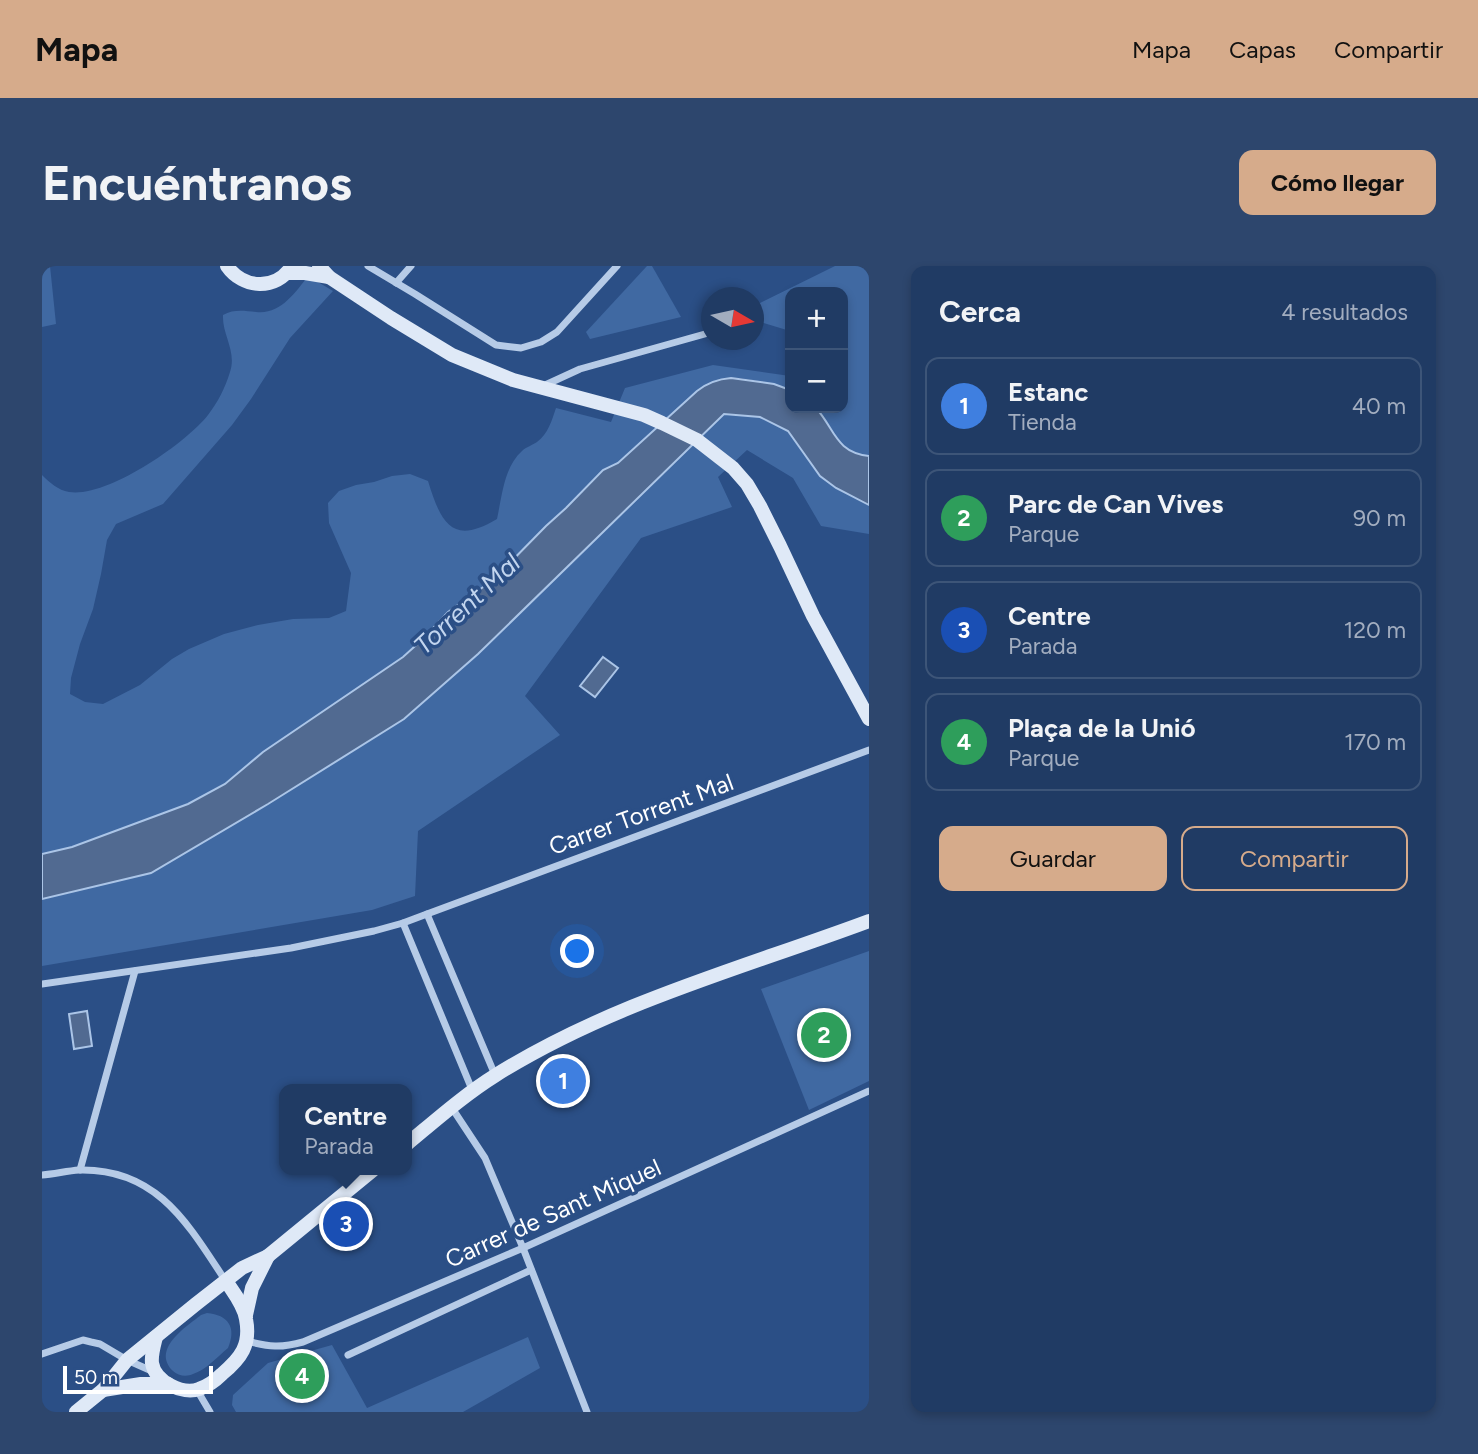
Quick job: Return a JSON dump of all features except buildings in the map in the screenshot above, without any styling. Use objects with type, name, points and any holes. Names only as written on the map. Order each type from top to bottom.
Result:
[{"type":"main road","points":[[227,266],[237,278],[261,285],[274,282],[289,269],[305,273],[324,271],[391,318],[453,355],[513,380],[643,415],[681,432],[709,449],[733,468],[747,484],[813,616],[869,719]]},
{"type":"main road","points":[[412,1139],[495,1076],[574,1032],[667,992],[869,921]]},
{"type":"main road","points":[[76,1412],[103,1390],[127,1360],[242,1268],[268,1256],[367,1175]]},
{"type":"main road","points":[[103,1390],[141,1384],[168,1384],[197,1390],[216,1380],[242,1355],[247,1341],[246,1315],[252,1288],[268,1256]]},
{"type":"main road","points":[[226,1281],[246,1315]]},
{"type":"main road","points":[[156,1337],[152,1364],[155,1373],[168,1384]]},
{"type":"street","points":[[368,266],[496,345],[521,348],[541,342],[557,332],[617,266]]},
{"type":"street","points":[[396,283],[411,266]]},
{"type":"street","points":[[539,387],[580,369],[701,334]]},
{"type":"street","name":"Carrer Torrent Mal","points":[[403,923],[869,750]]},
{"type":"street","points":[[427,914],[495,1076]]},
{"type":"street","points":[[42,984],[292,948],[403,923],[473,1092]]},
{"type":"street","points":[[80,1170],[135,971]]},
{"type":"street","name":"Carrer de Sant Miquel","points":[[247,1341],[284,1347],[303,1342],[523,1248],[869,1091]]},
{"type":"street","points":[[452,1108],[485,1158],[587,1412]]},
{"type":"street","points":[[42,1175],[80,1170],[113,1173],[133,1179],[167,1202],[184,1220],[226,1281]]},
{"type":"street","name":"Carrer de Sant Miquel","points":[[348,1355],[531,1270]]},
{"type":"street","points":[[42,1354],[83,1340],[100,1344],[155,1373]]},
{"type":"street","points":[[197,1390],[210,1412]]},
{"type":"shaded area","points":[[42,266],[50,266],[56,324],[42,327]]},
{"type":"shaded area","points":[[647,266],[652,266],[681,317],[590,339],[586,332]]},
{"type":"shaded area","points":[[835,266],[869,266],[869,456],[858,454],[842,445],[820,413],[848,413],[848,287],[792,287]]},
{"type":"shaded area","points":[[308,276],[333,291],[290,338],[232,425],[163,504],[116,524],[107,540],[93,609],[71,678],[70,694],[85,702],[103,704],[140,685],[189,649],[224,634],[293,619],[329,618],[346,611],[351,573],[329,523],[328,503],[339,491],[392,476],[410,474],[428,481],[438,508],[450,526],[469,530],[497,519],[511,465],[522,451],[544,435],[556,408],[611,422],[625,388],[713,365],[785,375],[785,388],[740,378],[697,391],[618,463],[603,470],[493,580],[448,612],[403,657],[263,752],[225,783],[188,804],[72,847],[42,854],[42,475],[61,490],[85,492],[124,478],[164,454],[208,415],[226,384],[232,357],[223,315],[235,311],[272,310],[286,302]]},
{"type":"shaded area","points":[[785,291],[785,329],[764,323],[764,301]]},
{"type":"shaded area","points":[[724,414],[760,417],[789,431],[820,476],[836,488],[869,505],[869,534],[821,526],[793,478],[747,450],[718,477],[732,507],[641,538],[525,696],[560,735],[418,831],[415,896],[372,910],[42,966],[42,899],[70,893],[250,813],[404,719],[478,654]]},
{"type":"shaded area","points":[[869,951],[869,1081],[809,1110],[761,989]]},
{"type":"shaded area","points":[[207,1313],[220,1316],[229,1323],[231,1341],[228,1348],[198,1372],[188,1376],[177,1374],[167,1363],[168,1347],[180,1332]]},
{"type":"shaded area","points":[[528,1337],[540,1368],[463,1412],[236,1412],[232,1405],[233,1395],[268,1363],[332,1345],[367,1408]]},
{"type":"water","name":"Torrent Mal","points":[[722,379],[774,384],[785,388],[785,413],[820,413],[842,445],[858,454],[869,456],[869,505],[836,488],[820,476],[788,431],[760,417],[724,414],[478,654],[404,719],[151,873],[42,899],[42,854],[72,847],[188,804],[225,784],[263,752],[403,657],[448,612],[493,580],[603,470],[618,463],[701,388]]},
{"type":"water","points":[[603,657],[618,668],[595,697],[580,686]]},
{"type":"water","points":[[87,1011],[92,1046],[74,1049],[69,1014]]},
{"type":"place","name":"Parc de Can Vives","points":[[824,1035]]},
{"type":"place","name":"Estanc","points":[[563,1081]]},
{"type":"place","name":"Centre","points":[[346,1224]]},
{"type":"place","name":"Plaça de la Unió","points":[[302,1376]]}]
